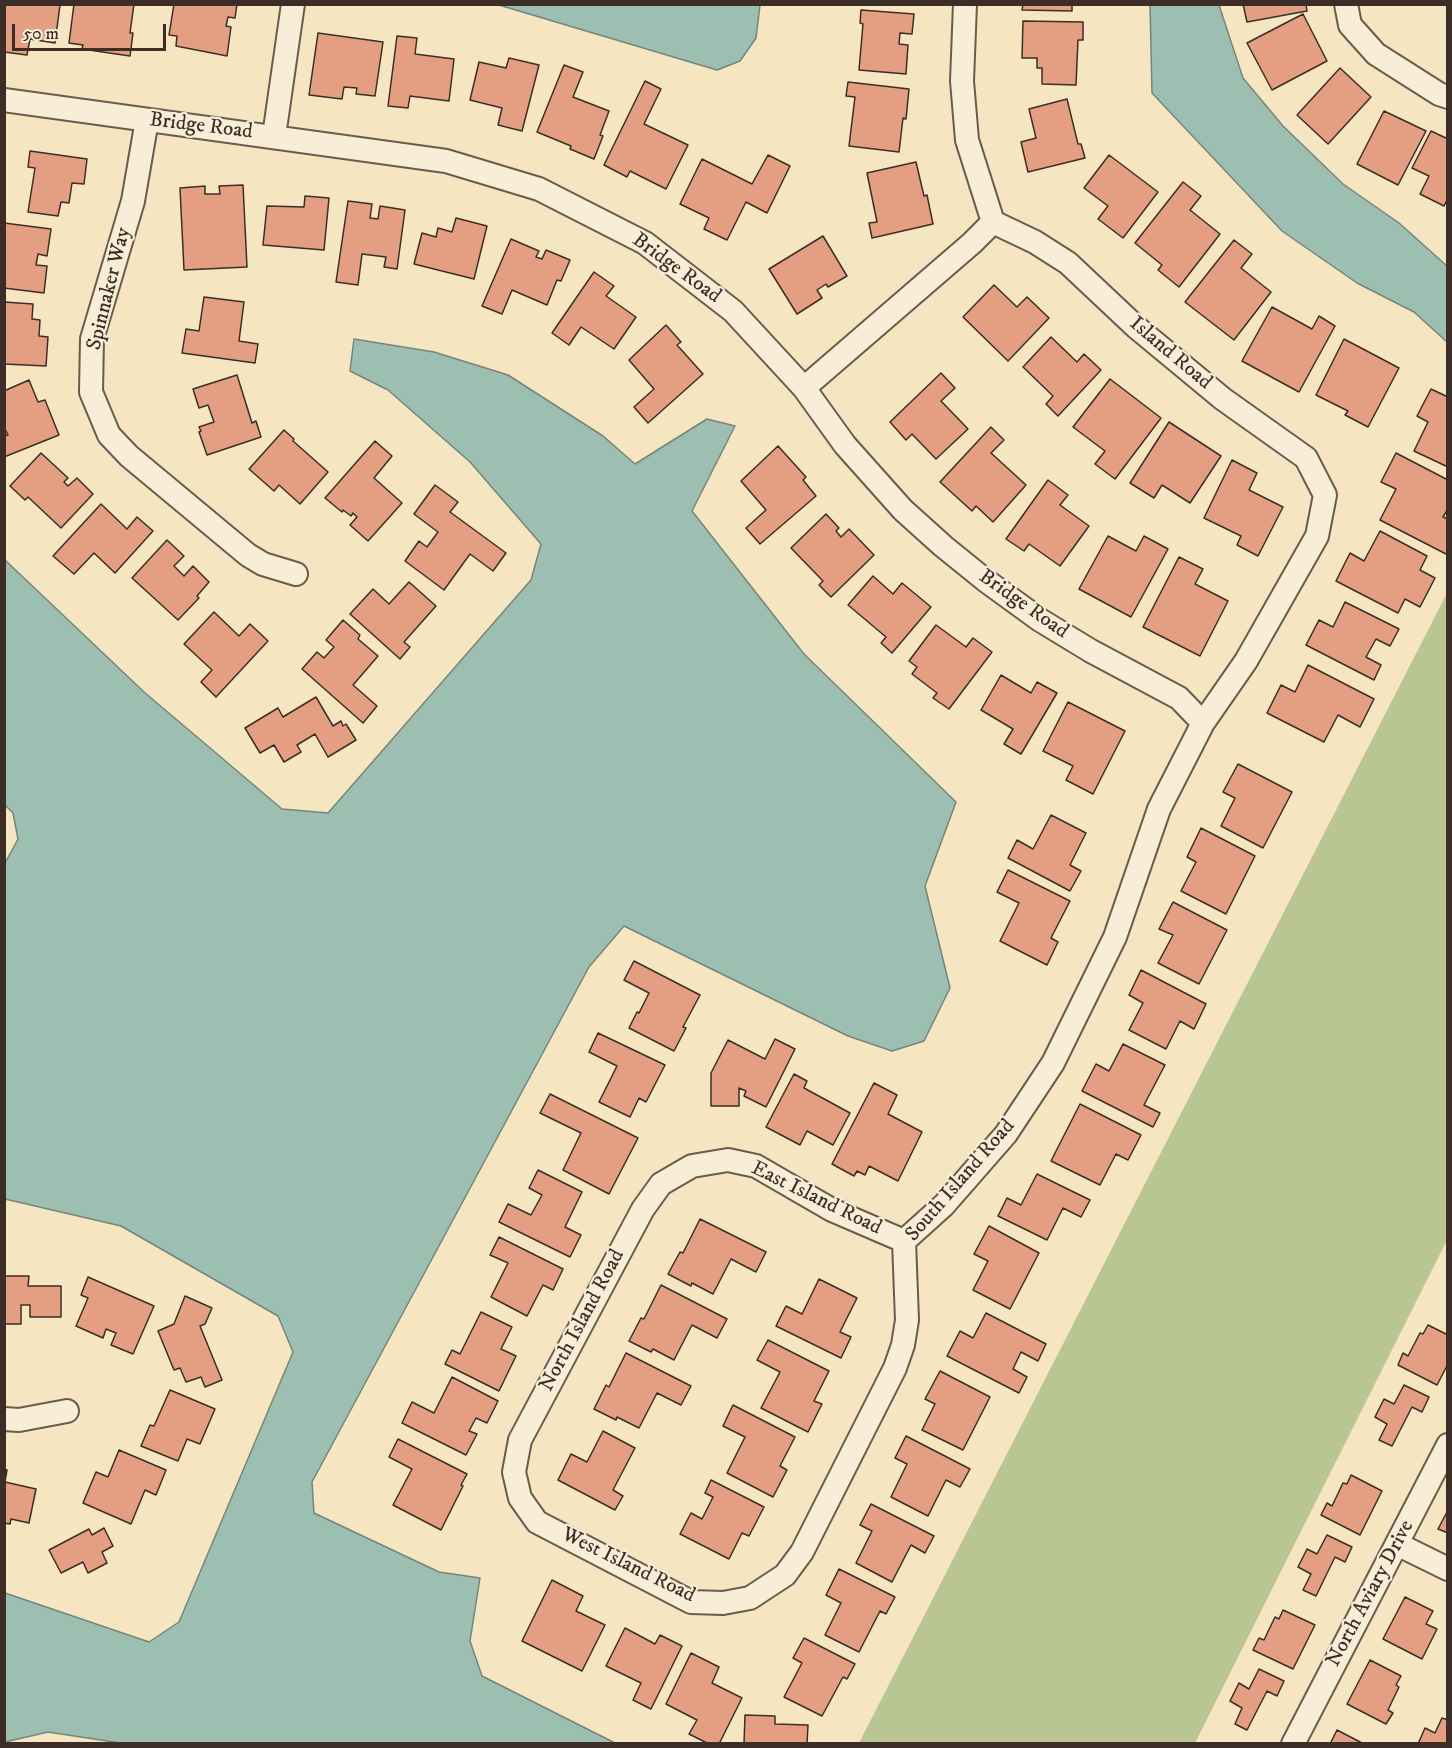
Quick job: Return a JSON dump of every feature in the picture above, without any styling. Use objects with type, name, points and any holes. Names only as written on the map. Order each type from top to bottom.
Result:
[{"type":"street","points":[[274,136],[292,4]]},
{"type":"street","points":[[804,388],[972,243],[993,222],[967,140],[962,81],[965,4]]},
{"type":"street","points":[[1348,15],[1376,54],[1448,98]]},
{"type":"street","name":"Bridge Road","points":[[4,100],[446,160],[539,189],[645,243],[733,310],[804,388],[845,445],[903,510],[943,546],[1040,620],[1091,651],[1179,698],[1203,723]]},
{"type":"street","name":"Spinnaker Way","points":[[147,120],[133,201],[92,339],[91,392],[109,435],[146,472],[248,555],[263,564],[296,574]]},
{"type":"street","name":"Island Road","points":[[993,222],[1035,242],[1068,262],[1136,327],[1223,399],[1306,458],[1325,495],[1317,536],[1246,661],[1203,723]]},
{"type":"street","name":"South Island Road","points":[[750,1599],[785,1575],[802,1552],[896,1368],[907,1320],[903,1241],[944,1205],[1006,1134],[1053,1063],[1115,937],[1159,809],[1203,723]]},
{"type":"street","name":"East Island Road","points":[[692,1166],[728,1160],[756,1166],[832,1210],[903,1241]]},
{"type":"street","name":"North Island Road","points":[[520,1498],[514,1472],[520,1440],[642,1209],[661,1184],[692,1166]]},
{"type":"street","points":[[4,1419],[20,1420],[67,1411]]},
{"type":"street","name":"North Aviary Drive","points":[[1293,1743],[1448,1445]]},
{"type":"street","name":"West Island Road","points":[[520,1498],[537,1522],[691,1602],[723,1603],[750,1599]]},
{"type":"street","points":[[1397,1544],[1448,1569]]},
{"type":"green space","points":[[1447,593],[1447,1240],[1195,1743],[859,1743]]},
{"type":"shaded area","points":[[499,5],[760,5],[756,38],[740,61],[717,70]]},
{"type":"shaded area","points":[[1150,5],[1219,5],[1243,78],[1283,126],[1343,184],[1399,223],[1447,266],[1447,342],[1414,312],[1357,283],[1282,231],[1152,93]]},
{"type":"shaded area","points":[[354,339],[434,352],[508,375],[603,436],[635,464],[707,419],[735,426],[692,511],[804,654],[956,802],[925,886],[950,988],[924,1041],[892,1051],[848,1036],[624,926],[589,967],[312,1482],[314,1513],[439,1572],[480,1578],[470,1641],[482,1676],[615,1743],[127,1744],[48,1732],[5,1742],[5,1593],[149,1642],[179,1622],[293,1352],[278,1316],[121,1226],[5,1199],[4,865],[18,839],[13,813],[4,804],[5,560],[144,692],[282,809],[328,813],[531,580],[541,544],[470,462],[388,390],[350,371]]},
{"type":"building","points":[[4,4],[60,5],[55,43],[30,39],[27,55],[4,52]]},
{"type":"building","points":[[74,4],[134,4],[130,56],[82,49],[83,45],[69,43]]},
{"type":"building","points":[[174,4],[237,4],[235,18],[228,17],[226,26],[231,27],[227,56],[176,46],[177,36],[169,35]]},
{"type":"building","points":[[1023,4],[1072,4],[1072,11],[1022,10]]},
{"type":"building","points":[[1243,4],[1306,4],[1307,11],[1247,22]]},
{"type":"building","points":[[861,10],[914,14],[912,34],[900,33],[899,44],[908,45],[906,74],[859,70],[863,24],[860,23]]},
{"type":"building","points":[[1303,14],[1327,61],[1272,90],[1247,43]]},
{"type":"building","points":[[1023,21],[1083,22],[1083,40],[1078,40],[1076,85],[1042,84],[1042,68],[1037,68],[1037,58],[1022,58]]},
{"type":"building","points":[[318,33],[383,42],[375,96],[356,94],[357,88],[344,87],[342,99],[309,95]]},
{"type":"building","points":[[397,36],[417,38],[415,54],[454,59],[449,101],[410,96],[408,108],[388,106]]},
{"type":"building","points":[[509,58],[539,65],[522,131],[498,125],[502,108],[470,100],[479,62],[506,68]]},
{"type":"building","points":[[564,65],[583,72],[573,97],[609,111],[594,159],[570,149],[571,146],[537,132]]},
{"type":"building","points":[[1340,68],[1371,97],[1328,144],[1297,115]]},
{"type":"building","points":[[645,81],[661,89],[644,124],[688,145],[666,189],[630,171],[627,177],[604,165]]},
{"type":"building","points":[[848,82],[909,89],[899,152],[849,146],[855,97],[846,96]]},
{"type":"building","points":[[1067,99],[1078,144],[1081,144],[1085,158],[1028,172],[1021,142],[1036,138],[1029,109]]},
{"type":"building","points":[[1384,111],[1426,131],[1398,185],[1357,164]]},
{"type":"building","points":[[1431,131],[1448,139],[1448,198],[1444,206],[1420,194],[1429,176],[1412,168]]},
{"type":"building","points":[[30,151],[87,159],[84,184],[72,183],[69,203],[61,202],[58,216],[28,212],[35,168],[28,167]]},
{"type":"building","points":[[768,155],[790,166],[767,213],[746,202],[727,240],[704,229],[709,218],[680,204],[702,159],[752,184]]},
{"type":"building","points":[[1109,155],[1158,192],[1123,238],[1098,219],[1108,206],[1084,188]]},
{"type":"building","points":[[916,162],[924,196],[927,195],[933,224],[872,238],[869,223],[877,222],[867,173]]},
{"type":"building","points":[[1183,182],[1201,196],[1190,210],[1220,234],[1179,287],[1158,270],[1162,265],[1135,243]]},
{"type":"building","points":[[243,185],[247,267],[184,270],[180,188],[205,186],[205,194],[220,194],[219,186]]},
{"type":"building","points":[[305,196],[329,198],[324,250],[263,245],[267,206],[304,207]]},
{"type":"building","points":[[348,201],[372,204],[370,218],[378,219],[380,206],[405,210],[397,269],[384,267],[386,257],[362,254],[358,285],[336,282]]},
{"type":"building","points":[[456,218],[487,226],[474,279],[414,264],[422,233],[436,237],[438,228],[452,232]]},
{"type":"building","points":[[4,223],[51,229],[47,256],[38,254],[36,265],[47,266],[44,293],[4,288]]},
{"type":"building","points":[[823,236],[847,276],[828,287],[826,284],[817,290],[822,298],[797,314],[769,269]]},
{"type":"building","points":[[511,239],[539,251],[536,257],[542,259],[546,250],[570,260],[561,281],[557,280],[547,305],[512,290],[502,314],[482,306]]},
{"type":"building","points":[[1234,240],[1252,254],[1241,268],[1271,292],[1234,340],[1185,302]]},
{"type":"building","points":[[594,272],[614,286],[606,296],[636,317],[614,349],[581,327],[569,345],[552,333]]},
{"type":"building","points":[[994,285],[1017,307],[1027,297],[1049,318],[1008,361],[963,317]]},
{"type":"building","points":[[204,297],[244,302],[239,341],[258,344],[255,363],[182,353],[186,329],[199,331]]},
{"type":"building","points":[[4,302],[33,304],[32,319],[40,320],[39,336],[48,337],[46,366],[4,364]]},
{"type":"building","points":[[1272,307],[1312,329],[1319,316],[1335,326],[1299,392],[1242,361]]},
{"type":"building","points":[[666,325],[681,342],[677,345],[703,374],[648,423],[634,407],[654,389],[629,360]]},
{"type":"building","points":[[1051,337],[1077,362],[1084,354],[1101,370],[1058,416],[1046,404],[1053,396],[1023,367]]},
{"type":"building","points":[[1344,339],[1399,368],[1368,427],[1345,415],[1348,411],[1316,395]]},
{"type":"building","points":[[941,373],[955,388],[941,401],[968,429],[936,459],[912,434],[906,440],[890,422]]},
{"type":"building","points":[[237,375],[252,423],[256,421],[261,437],[207,455],[199,427],[214,422],[208,405],[199,408],[193,389]]},
{"type":"building","points":[[1110,379],[1161,418],[1115,479],[1095,464],[1105,451],[1073,427]]},
{"type":"building","points":[[29,380],[38,402],[45,400],[59,435],[4,457],[4,436],[8,435],[4,427],[4,391]]},
{"type":"building","points":[[1431,389],[1448,397],[1448,467],[1414,451],[1428,422],[1417,416]]},
{"type":"building","points":[[1169,422],[1221,456],[1190,503],[1162,485],[1154,498],[1130,483]]},
{"type":"building","points":[[991,427],[1004,440],[991,453],[1026,485],[993,522],[976,506],[972,511],[940,482]]},
{"type":"building","points":[[284,430],[328,472],[300,504],[279,485],[274,491],[249,469]]},
{"type":"building","points":[[375,441],[392,456],[374,478],[402,503],[368,541],[350,525],[357,517],[353,513],[351,516],[343,510],[342,512],[325,498]]},
{"type":"building","points":[[778,446],[806,477],[803,480],[816,496],[760,544],[746,528],[766,510],[741,481]]},
{"type":"building","points":[[41,453],[68,478],[64,482],[68,486],[77,478],[93,494],[61,528],[28,497],[25,500],[10,486]]},
{"type":"building","points":[[1396,453],[1448,480],[1448,509],[1443,517],[1448,519],[1446,554],[1380,520],[1396,489],[1381,482]]},
{"type":"building","points":[[1232,460],[1257,473],[1249,490],[1283,507],[1258,556],[1237,545],[1241,536],[1204,518]]},
{"type":"building","points":[[1048,480],[1068,495],[1060,505],[1089,526],[1060,566],[1029,544],[1024,551],[1006,539]]},
{"type":"building","points":[[435,485],[458,502],[450,512],[506,553],[493,571],[470,554],[444,590],[405,561],[419,541],[427,547],[438,532],[414,514]]},
{"type":"building","points":[[101,504],[127,529],[137,517],[153,531],[115,573],[94,553],[74,574],[53,556]]},
{"type":"building","points":[[826,514],[839,528],[836,531],[841,537],[849,529],[874,555],[831,597],[819,585],[823,581],[791,548]]},
{"type":"building","points":[[1380,531],[1427,556],[1420,570],[1435,578],[1420,607],[1405,599],[1398,613],[1336,581],[1350,553],[1364,561]]},
{"type":"building","points":[[1108,536],[1136,551],[1144,536],[1168,549],[1131,617],[1079,589]]},
{"type":"building","points":[[167,540],[184,556],[174,566],[184,576],[193,566],[209,582],[197,596],[199,598],[178,620],[132,578]]},
{"type":"building","points":[[1179,557],[1203,569],[1195,584],[1228,601],[1200,656],[1143,627]]},
{"type":"building","points":[[873,576],[893,594],[902,583],[931,607],[892,653],[881,643],[886,637],[848,605]]},
{"type":"building","points":[[409,582],[436,606],[404,642],[410,647],[400,659],[350,614],[373,589],[389,604]]},
{"type":"building","points":[[1345,602],[1399,629],[1390,646],[1376,639],[1366,657],[1381,665],[1374,680],[1306,645],[1319,620],[1333,627]]},
{"type":"building","points":[[214,612],[239,636],[250,624],[268,641],[216,697],[201,682],[212,670],[184,644]]},
{"type":"building","points":[[343,620],[360,635],[358,639],[378,656],[353,685],[377,706],[363,723],[302,669],[317,652],[324,658],[334,647],[326,640]]},
{"type":"building","points":[[936,625],[966,647],[973,638],[992,652],[949,709],[933,698],[937,693],[912,674],[917,667],[909,661]]},
{"type":"building","points":[[1308,665],[1374,699],[1360,727],[1338,715],[1324,742],[1267,713],[1281,685],[1295,692]]},
{"type":"building","points":[[1001,675],[1031,693],[1037,682],[1057,693],[1021,754],[1004,744],[1013,729],[981,710]]},
{"type":"building","points":[[316,697],[333,726],[341,721],[343,726],[346,724],[356,740],[328,757],[315,734],[297,745],[301,752],[284,762],[274,745],[260,753],[245,728],[278,708],[283,717]]},
{"type":"building","points":[[1068,702],[1125,731],[1093,794],[1066,780],[1073,766],[1043,751]]},
{"type":"building","points":[[1238,764],[1292,792],[1263,848],[1221,826],[1235,798],[1223,792]]},
{"type":"building","points":[[1051,815],[1086,833],[1070,865],[1081,871],[1070,891],[1008,858],[1017,840],[1033,849]]},
{"type":"building","points":[[1201,828],[1255,856],[1226,914],[1181,891],[1196,862],[1187,857]]},
{"type":"building","points":[[1008,870],[1070,901],[1051,938],[1058,942],[1047,965],[1000,941],[1019,903],[997,892]]},
{"type":"building","points":[[1173,902],[1227,930],[1199,984],[1158,963],[1173,935],[1159,929]]},
{"type":"building","points":[[634,961],[700,995],[683,1027],[686,1028],[674,1051],[629,1028],[649,993],[624,980]]},
{"type":"building","points":[[1141,970],[1206,1004],[1194,1029],[1180,1021],[1166,1049],[1129,1030],[1143,1003],[1129,995]]},
{"type":"building","points":[[598,1033],[665,1065],[646,1102],[639,1098],[630,1117],[599,1102],[617,1066],[589,1052]]},
{"type":"building","points":[[775,1039],[795,1049],[766,1107],[744,1096],[746,1091],[739,1088],[739,1106],[711,1106],[711,1073],[728,1040],[765,1059]]},
{"type":"building","points":[[1123,1044],[1165,1065],[1144,1105],[1160,1113],[1153,1127],[1082,1091],[1096,1064],[1109,1071]]},
{"type":"building","points":[[794,1074],[807,1081],[804,1088],[850,1113],[833,1145],[807,1131],[800,1145],[766,1127]]},
{"type":"building","points":[[874,1083],[897,1095],[888,1114],[922,1132],[898,1181],[869,1166],[865,1175],[857,1171],[854,1176],[832,1164]]},
{"type":"building","points":[[550,1094],[638,1138],[609,1194],[563,1170],[581,1133],[540,1113]]},
{"type":"building","points":[[1080,1104],[1141,1135],[1128,1160],[1116,1154],[1100,1185],[1051,1161]]},
{"type":"building","points":[[538,1170],[582,1192],[565,1227],[581,1235],[570,1257],[499,1222],[508,1204],[531,1215],[542,1195],[529,1188]]},
{"type":"building","points":[[1037,1174],[1090,1200],[1081,1217],[1063,1208],[1047,1240],[998,1216],[1007,1198],[1021,1205]]},
{"type":"building","points":[[700,1219],[766,1252],[756,1272],[731,1259],[713,1294],[668,1274],[680,1252],[683,1253]]},
{"type":"building","points":[[989,1226],[1039,1253],[1010,1309],[973,1290],[988,1261],[974,1254]]},
{"type":"building","points":[[499,1237],[563,1269],[553,1290],[543,1285],[527,1316],[491,1297],[508,1263],[490,1255]]},
{"type":"building","points":[[4,1276],[29,1276],[28,1286],[61,1286],[61,1317],[30,1317],[30,1305],[21,1305],[21,1324],[4,1324]]},
{"type":"building","points":[[88,1277],[154,1306],[133,1354],[111,1345],[116,1333],[106,1329],[103,1338],[76,1326],[88,1298],[81,1295]]},
{"type":"building","points":[[819,1279],[857,1298],[840,1332],[851,1337],[841,1358],[776,1326],[786,1306],[802,1314]]},
{"type":"building","points":[[661,1285],[727,1319],[717,1338],[692,1325],[674,1360],[653,1349],[651,1352],[629,1341],[641,1318],[644,1319]]},
{"type":"building","points":[[185,1296],[212,1308],[205,1324],[200,1326],[222,1380],[205,1387],[201,1377],[186,1382],[180,1368],[174,1370],[158,1331],[174,1324]]},
{"type":"building","points":[[481,1312],[512,1327],[501,1349],[516,1356],[499,1391],[445,1364],[452,1350],[460,1354]]},
{"type":"building","points":[[986,1313],[1046,1344],[1038,1361],[1021,1352],[1013,1369],[1027,1377],[1019,1393],[947,1356],[960,1331],[973,1338]]},
{"type":"building","points":[[1428,1325],[1448,1335],[1448,1364],[1437,1385],[1398,1365],[1403,1353],[1408,1356],[1420,1333],[1423,1334]]},
{"type":"building","points":[[768,1340],[829,1371],[814,1401],[822,1404],[808,1432],[761,1408],[780,1372],[757,1360]]},
{"type":"building","points":[[626,1353],[691,1386],[681,1405],[657,1393],[639,1428],[594,1409],[606,1385],[609,1387]]},
{"type":"building","points":[[940,1371],[990,1397],[963,1450],[922,1430],[935,1404],[925,1399]]},
{"type":"building","points":[[452,1377],[498,1401],[487,1423],[476,1418],[469,1431],[477,1434],[466,1455],[402,1423],[412,1402],[434,1413]]},
{"type":"building","points":[[1404,1385],[1429,1397],[1422,1412],[1412,1407],[1392,1446],[1379,1440],[1387,1424],[1375,1417],[1384,1399],[1394,1404]]},
{"type":"building","points":[[170,1390],[215,1409],[200,1444],[187,1439],[178,1461],[141,1446],[150,1425],[154,1426]]},
{"type":"building","points":[[733,1405],[795,1437],[780,1466],[787,1470],[773,1497],[727,1473],[745,1437],[723,1426]]},
{"type":"building","points":[[603,1431],[635,1448],[613,1490],[623,1496],[615,1510],[558,1480],[571,1454],[587,1462]]},
{"type":"building","points":[[906,1436],[970,1469],[960,1487],[946,1480],[928,1516],[891,1497],[907,1464],[895,1458]]},
{"type":"building","points":[[398,1439],[467,1474],[441,1530],[393,1505],[412,1469],[389,1457]]},
{"type":"building","points":[[119,1450],[166,1470],[156,1495],[145,1490],[131,1524],[83,1503],[96,1472],[108,1477]]},
{"type":"building","points":[[4,1469],[7,1470],[5,1482],[36,1489],[29,1523],[11,1519],[10,1524],[4,1523]]},
{"type":"building","points":[[1351,1475],[1382,1491],[1360,1535],[1321,1515],[1327,1503],[1332,1506],[1343,1483],[1347,1484]]},
{"type":"building","points":[[711,1480],[764,1507],[749,1536],[742,1533],[729,1559],[680,1534],[691,1513],[702,1519],[713,1497],[705,1493]]},
{"type":"building","points":[[871,1504],[934,1536],[925,1553],[911,1545],[892,1582],[856,1563],[872,1531],[860,1525]]},
{"type":"building","points":[[1448,1510],[1448,1533],[1438,1529]]},
{"type":"building","points":[[104,1528],[113,1546],[102,1552],[107,1563],[88,1573],[83,1562],[61,1573],[49,1550],[89,1529],[92,1535]]},
{"type":"building","points":[[1327,1535],[1352,1547],[1345,1562],[1335,1557],[1316,1596],[1303,1590],[1311,1574],[1298,1567],[1307,1549],[1317,1554]]},
{"type":"building","points":[[839,1569],[895,1597],[886,1614],[880,1611],[859,1652],[825,1635],[841,1603],[826,1595]]},
{"type":"building","points":[[552,1580],[583,1596],[576,1611],[605,1625],[582,1671],[522,1641]]},
{"type":"building","points":[[1405,1597],[1433,1611],[1426,1624],[1437,1629],[1422,1659],[1383,1639]]},
{"type":"building","points":[[1283,1610],[1315,1625],[1293,1669],[1253,1650],[1259,1638],[1264,1640],[1275,1617],[1279,1619]]},
{"type":"building","points":[[625,1628],[655,1644],[660,1635],[682,1646],[651,1709],[633,1700],[641,1683],[606,1666]]},
{"type":"building","points":[[804,1638],[855,1664],[847,1679],[843,1677],[822,1716],[784,1697],[802,1663],[793,1658]]},
{"type":"building","points":[[691,1653],[719,1667],[712,1683],[742,1698],[719,1744],[709,1744],[689,1734],[697,1720],[666,1704]]},
{"type":"building","points":[[1370,1660],[1401,1676],[1396,1685],[1399,1687],[1388,1710],[1393,1713],[1386,1724],[1347,1704]]},
{"type":"building","points":[[1259,1669],[1284,1681],[1277,1696],[1267,1691],[1247,1730],[1235,1724],[1242,1708],[1230,1701],[1239,1683],[1249,1689]]},
{"type":"building","points":[[745,1715],[775,1716],[775,1724],[808,1725],[807,1744],[744,1744]]},
{"type":"building","points":[[1442,1718],[1448,1720],[1448,1744],[1418,1744],[1425,1728],[1435,1733]]},
{"type":"building","points":[[1337,1730],[1364,1744],[1330,1744]]}]
